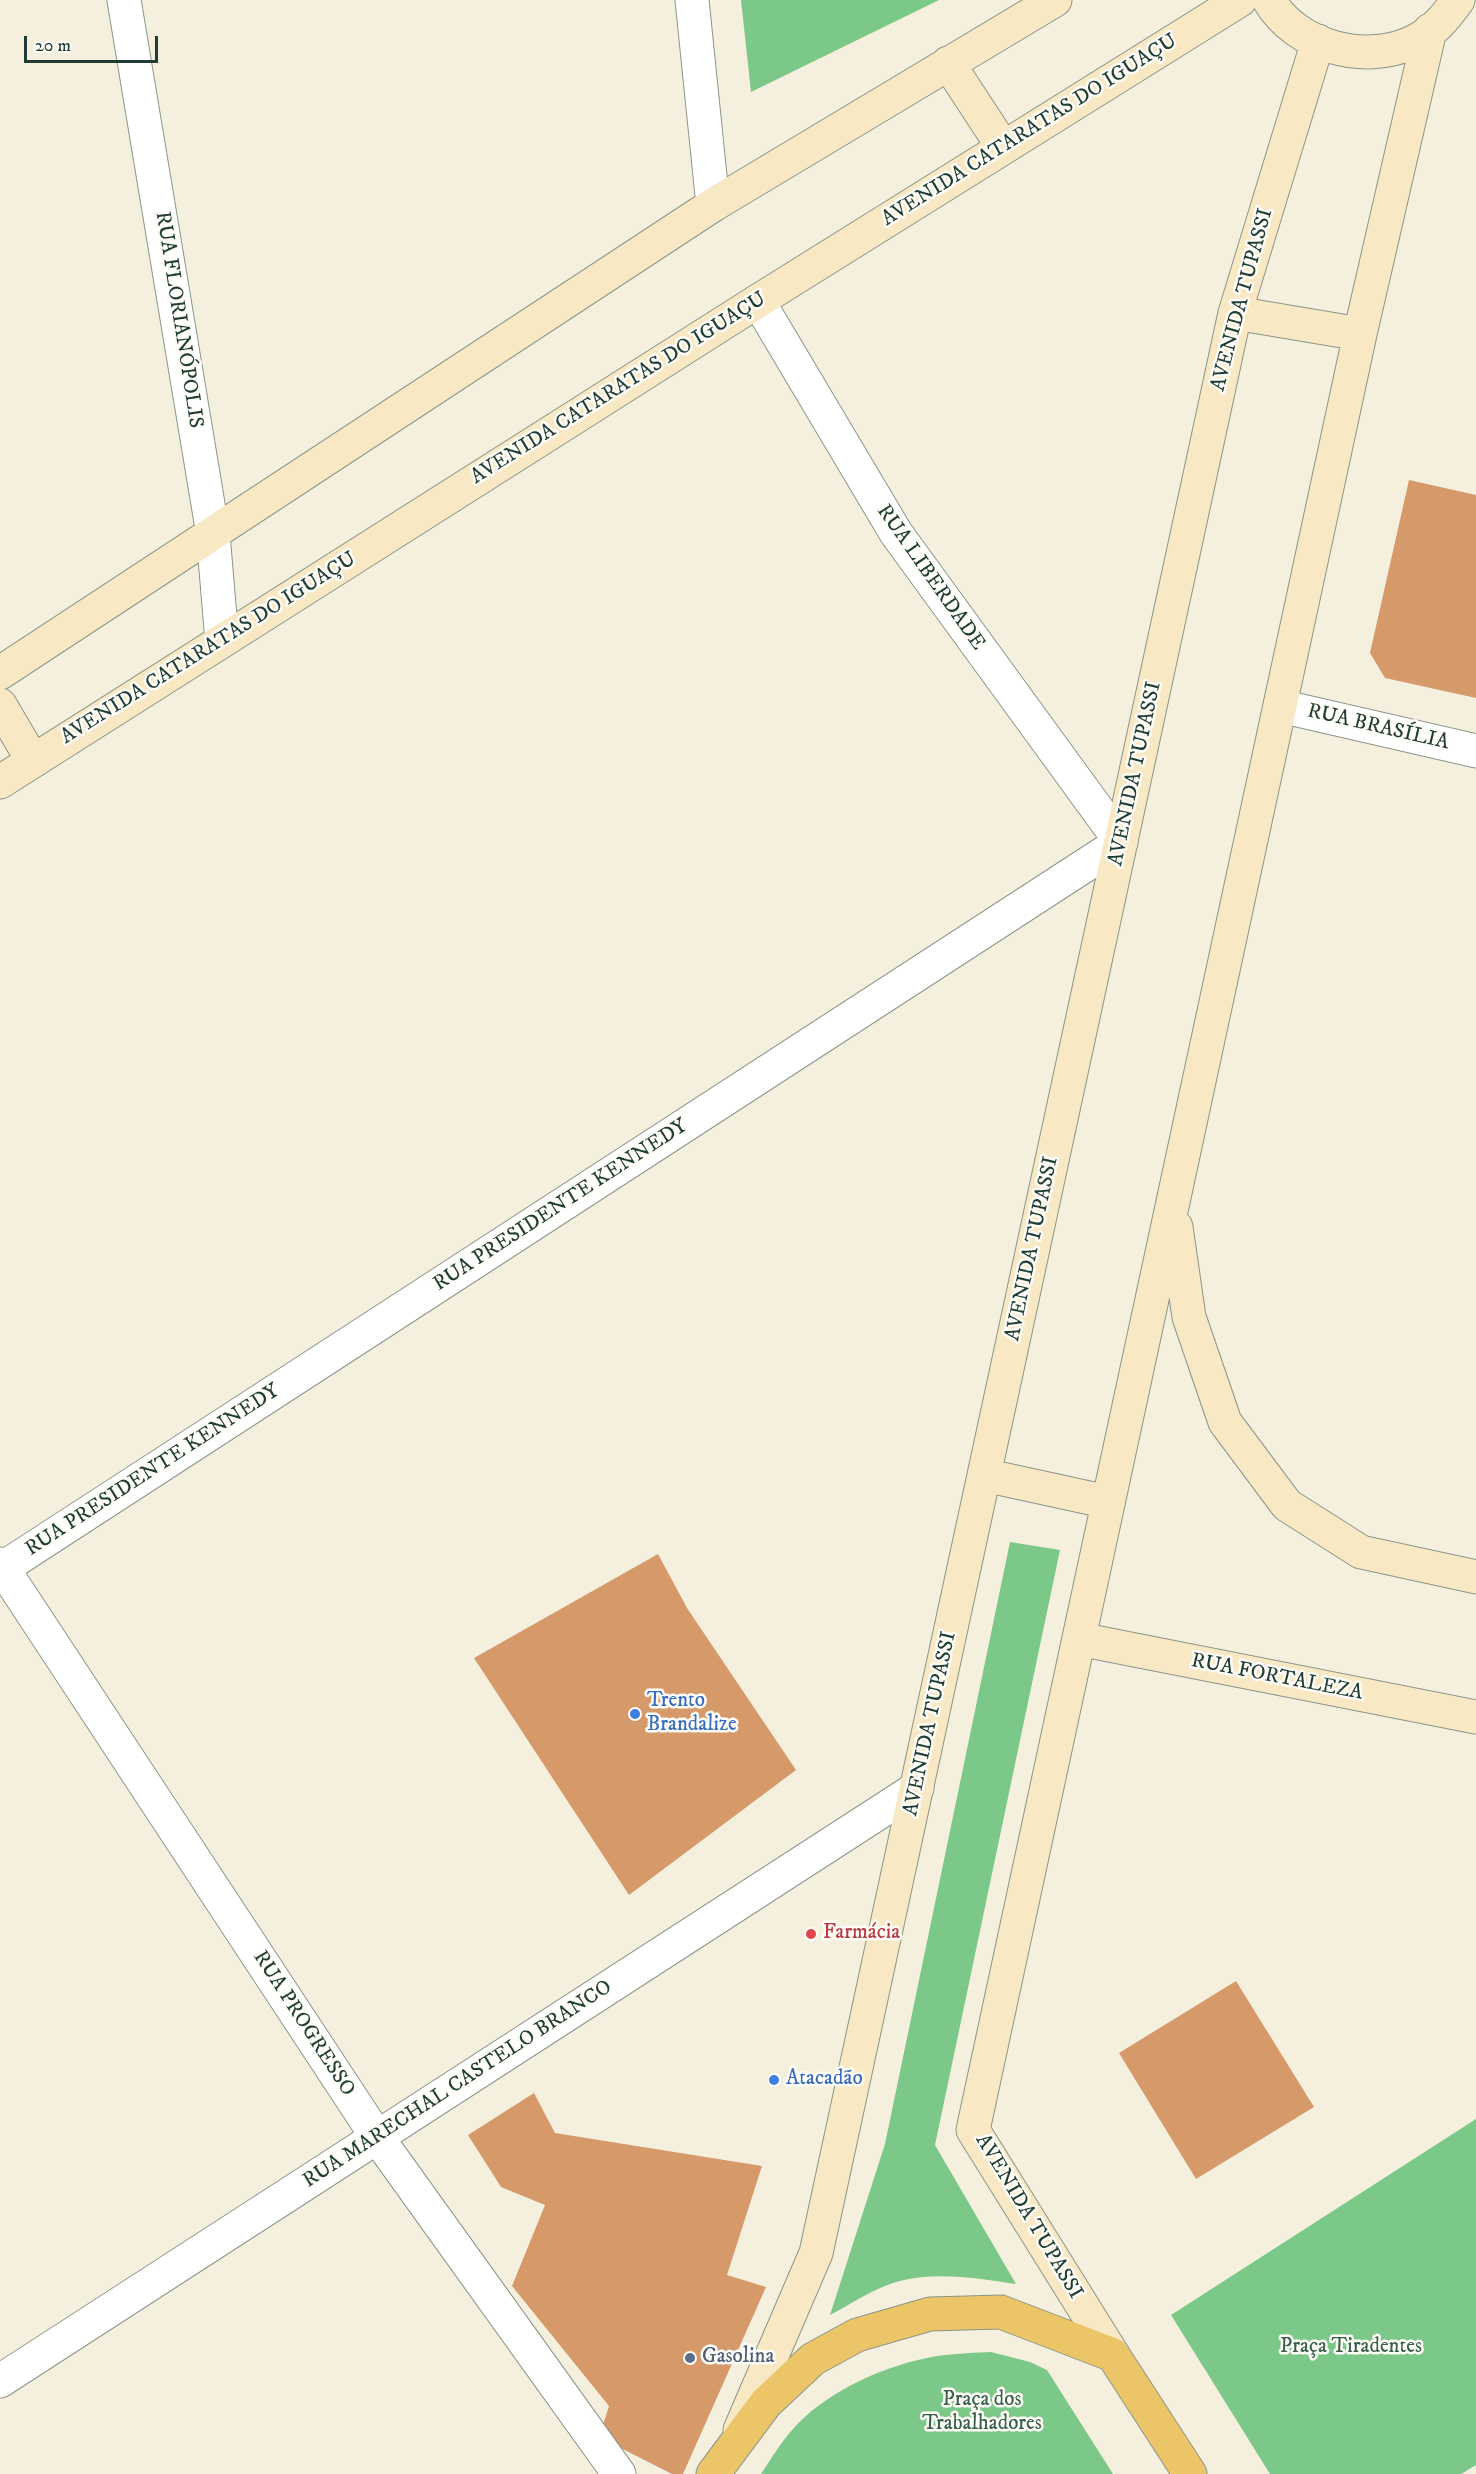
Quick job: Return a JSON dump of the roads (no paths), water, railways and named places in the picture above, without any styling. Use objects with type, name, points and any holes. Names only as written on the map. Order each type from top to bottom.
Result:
[{"type":"main road","points":[[0,673],[713,205],[1055,0]]},
{"type":"main road","name":"AVENIDA CATARATAS DO IGUAÇU","points":[[0,782],[758,301],[1240,0]]},
{"type":"main road","points":[[1269,0],[1282,16],[1310,38],[1343,51],[1379,52],[1413,43],[1442,22],[1458,0]]},
{"type":"main road","name":"AVENIDA TUPASSI","points":[[1113,2355],[973,2130],[1360,334],[1430,30]]},
{"type":"main road","name":"AVENIDA TUPASSI","points":[[722,2462],[816,2253],[1235,313],[1318,41]]},
{"type":"main road","points":[[948,63],[1003,147]]},
{"type":"main road","points":[[1235,313],[1360,334]]},
{"type":"main road","points":[[0,705],[33,761]]},
{"type":"main road","points":[[1173,1204],[1189,1317],[1225,1422],[1287,1504],[1361,1552],[1476,1577]]},
{"type":"main road","points":[[984,1475],[1108,1502]]},
{"type":"main road","name":"RUA FORTALEZA","points":[[1078,1639],[1476,1717]]},
{"type":"main road","points":[[722,2462],[766,2403],[813,2359],[857,2335],[930,2314],[1001,2312],[1113,2355],[1190,2474]]},
{"type":"street","name":"RUA FLORIANÓPOLIS","points":[[124,0],[213,534],[222,641]]},
{"type":"street","points":[[692,0],[713,205]]},
{"type":"street","name":"RUA LIBERDADE","points":[[758,301],[896,533],[1121,842]]},
{"type":"street","name":"RUA BRASÍLIA","points":[[1280,706],[1476,751]]},
{"type":"street","name":"RUA PRESIDENTE KENNEDY","points":[[1,1567],[1121,842]]},
{"type":"street","name":"RUA PROGRESSO","points":[[1,1567],[377,2137],[619,2474]]},
{"type":"street","name":"RUA MARECHAL CASTELO BRANCO","points":[[0,2381],[917,1788]]},
{"type":"place","name":"Trento Brandalize","points":[[635,1714]]},
{"type":"place","name":"Farmácia","points":[[811,1934]]},
{"type":"place","name":"Atacadão","points":[[774,2080]]},
{"type":"place","name":"Gasolina","points":[[690,2358]]},
{"type":"park label","name":"Praça Tiradentes","points":[[1351,2348]]},
{"type":"park label","name":"Praça dos Trabalhadores","points":[[982,2413]]}]
